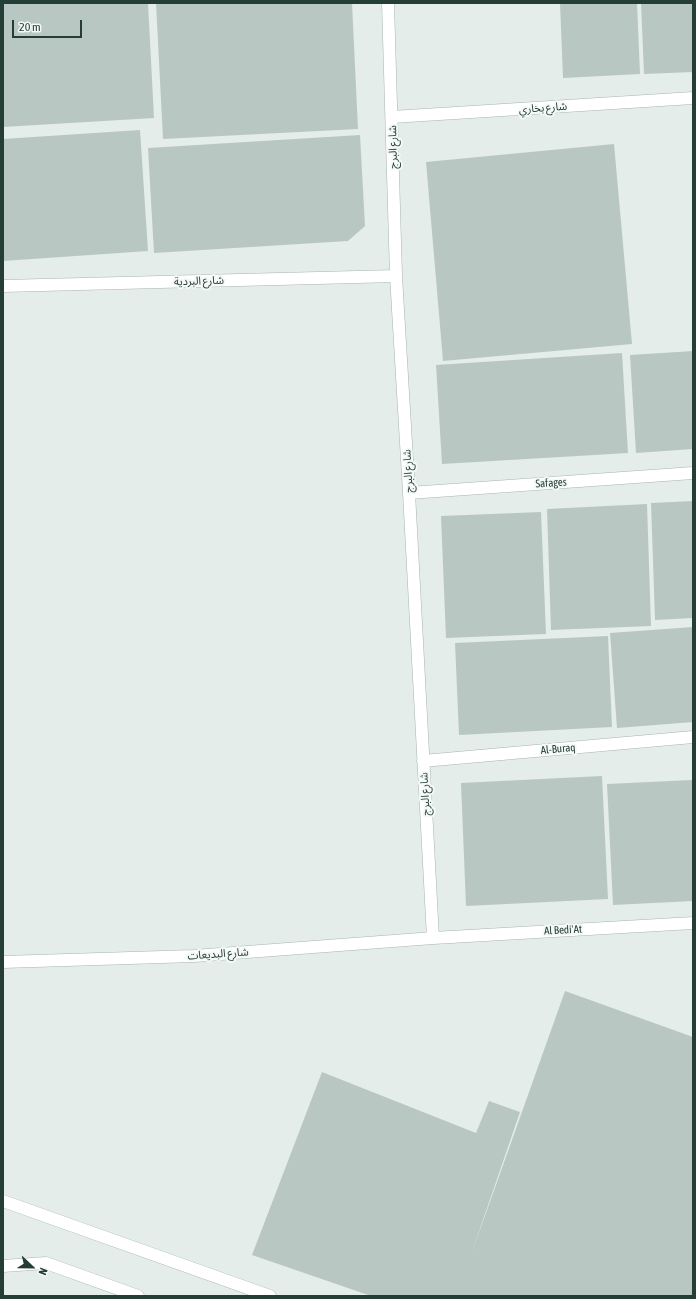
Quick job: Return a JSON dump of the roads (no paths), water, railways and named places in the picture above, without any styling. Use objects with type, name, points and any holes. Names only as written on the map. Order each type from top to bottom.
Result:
[{"type":"street","name":"شارع البرج","points":[[388,3],[396,276],[433,938]]},
{"type":"street","name":"شارع بخاري","points":[[392,117],[693,98]]},
{"type":"street","name":"شارع البردية","points":[[3,286],[396,276]]},
{"type":"street","name":"Safages","points":[[409,493],[693,473]]},
{"type":"street","name":"Al-Buraq","points":[[423,761],[693,737]]},
{"type":"street","name":"Al Bedi'At","points":[[433,938],[693,923]]},
{"type":"street","name":"شارع البديعات","points":[[3,962],[194,956],[433,938]]},
{"type":"street","points":[[3,1200],[270,1296]]},
{"type":"street","points":[[3,1266],[46,1263],[138,1296]]}]
